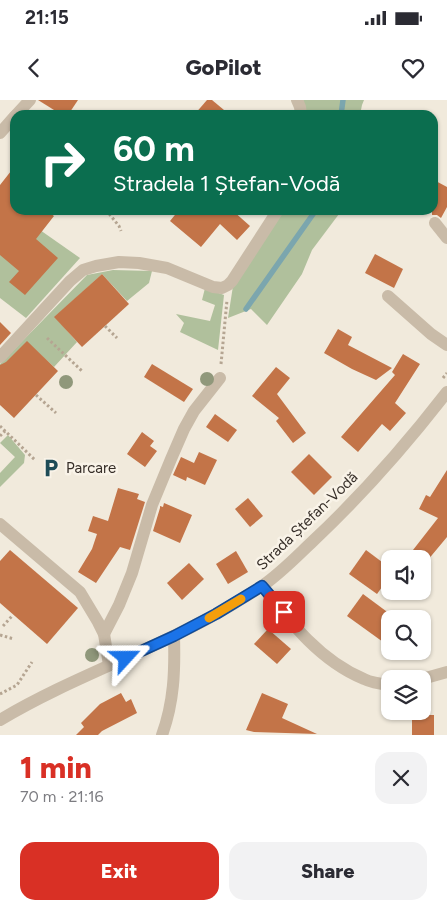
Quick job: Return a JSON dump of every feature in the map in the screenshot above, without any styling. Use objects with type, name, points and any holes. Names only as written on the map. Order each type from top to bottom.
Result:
[{"type":"street","points":[[21,110],[30,100]]},
{"type":"street","points":[[0,133],[10,122]]},
{"type":"street","points":[[0,357],[70,281],[84,270],[96,266],[119,262],[139,263],[166,268],[213,287],[222,288],[228,285],[275,215]]},
{"type":"street","points":[[435,223],[447,238]]},
{"type":"street","points":[[388,296],[431,334],[447,345]]},
{"type":"street","points":[[104,634],[119,605],[132,572],[152,505],[174,452],[194,411],[220,378]]},
{"type":"street","name":"Strada Ștefan-Vodă","points":[[0,720],[68,684],[174,636],[216,614],[262,586],[341,515],[416,432],[447,392]]},
{"type":"street","points":[[0,524],[80,592],[104,634],[109,665]]},
{"type":"street","points":[[262,586],[308,641],[329,660],[364,680],[381,683]]},
{"type":"street","points":[[162,735],[173,688],[175,670],[174,636]]},
{"type":"street","points":[[431,676],[447,672]]},
{"type":"path","points":[[110,215],[121,231]]},
{"type":"path","points":[[220,378],[225,320]]},
{"type":"path","points":[[105,326],[117,338]]},
{"type":"path","points":[[47,338],[82,371]]},
{"type":"path","points":[[443,379],[447,372]]},
{"type":"path","points":[[36,395],[56,412]]},
{"type":"path","points":[[0,426],[35,460]]},
{"type":"path","points":[[0,436],[5,431]]},
{"type":"path","points":[[3,626],[13,615]]},
{"type":"path","points":[[0,635],[14,639]]},
{"type":"path","points":[[0,694],[17,685],[32,662]]},
{"type":"green space","points":[[303,100],[364,100],[361,110],[305,110]]},
{"type":"green space","points":[[0,202],[10,209],[10,215],[19,215],[80,258],[26,318],[0,298]]},
{"type":"green space","points":[[279,215],[338,215],[312,250],[302,274],[267,325],[251,309],[228,318],[233,286]]},
{"type":"green space","points":[[113,270],[152,271],[149,283],[127,301],[102,274],[55,317],[77,342],[54,367],[27,342],[0,370],[0,364],[87,275]]},
{"type":"green space","points":[[205,288],[224,295],[218,350],[180,332],[184,323],[176,314],[210,321],[215,305],[202,300]]},
{"type":"green space","points":[[8,435],[25,455],[24,463],[0,487],[0,473],[15,457],[0,443]]},
{"type":"building","points":[[38,100],[78,100],[71,110],[54,110]]},
{"type":"building","points":[[207,100],[212,100],[224,110],[198,110]]},
{"type":"building","points":[[10,172],[10,215],[54,216],[36,239],[58,258],[25,295],[9,282],[19,271],[0,255],[0,185]]},
{"type":"building","points":[[438,182],[447,187],[447,207],[441,218],[437,215]]},
{"type":"building","points":[[175,215],[238,215],[250,226],[237,240],[220,224],[201,247],[170,221]]},
{"type":"building","points":[[375,254],[403,269],[394,288],[365,273]]},
{"type":"building","points":[[102,274],[129,304],[82,347],[54,317]]},
{"type":"building","points":[[0,322],[11,333],[0,345]]},
{"type":"building","points":[[338,329],[352,337],[348,345],[392,368],[376,380],[324,353]]},
{"type":"building","points":[[27,341],[58,371],[14,418],[0,405],[0,365],[6,362]]},
{"type":"building","points":[[403,354],[420,364],[395,403],[406,413],[390,431],[382,424],[358,452],[341,437],[395,375],[392,372]]},
{"type":"building","points":[[152,364],[193,389],[184,402],[144,377]]},
{"type":"building","points":[[276,367],[290,378],[277,394],[306,433],[293,443],[276,421],[279,418],[252,396]]},
{"type":"building","points":[[215,414],[237,430],[228,442],[206,427]]},
{"type":"building","points":[[142,432],[154,441],[150,446],[157,451],[145,467],[127,454]]},
{"type":"building","points":[[199,452],[217,460],[205,485],[187,477],[186,481],[173,475],[181,457],[194,463]]},
{"type":"building","points":[[309,454],[332,477],[314,495],[291,472]]},
{"type":"building","points":[[447,470],[447,537],[431,556],[431,550],[413,550],[438,518],[419,509],[426,495],[430,497]]},
{"type":"building","points":[[118,488],[139,494],[137,499],[145,502],[130,550],[120,547],[96,583],[78,572],[92,549],[97,534],[88,531],[93,516],[108,521]]},
{"type":"building","points":[[248,498],[263,516],[250,527],[235,509]]},
{"type":"building","points":[[164,503],[192,515],[180,543],[153,531],[160,506],[163,507]]},
{"type":"building","points":[[10,550],[78,608],[47,644],[0,603],[0,561]]},
{"type":"building","points":[[366,550],[381,561],[381,588],[377,594],[349,574]]},
{"type":"building","points":[[236,551],[248,572],[228,584],[216,564]]},
{"type":"building","points":[[189,563],[204,579],[182,600],[167,583]]},
{"type":"building","points":[[363,594],[385,610],[381,610],[381,641],[347,616]]},
{"type":"building","points":[[268,629],[291,649],[277,664],[254,644]]},
{"type":"building","points":[[121,693],[126,702],[131,699],[137,713],[102,731],[98,735],[76,735],[84,727],[81,723],[100,704]]},
{"type":"building","points":[[262,693],[288,704],[282,718],[317,734],[254,732],[246,730]]},
{"type":"building","points":[[431,715],[434,715],[434,735],[412,735],[412,720],[431,720]]},
{"type":"waterway","points":[[342,110],[343,100]]},
{"type":"waterway","points":[[246,309],[312,215]]},
{"type":"slow traffic","points":[[209,618],[241,599]]},
{"type":"place","name":"Parcare","points":[[51,468]]},
{"type":"route","points":[[126,658],[216,614],[262,586],[284,612]]}]
